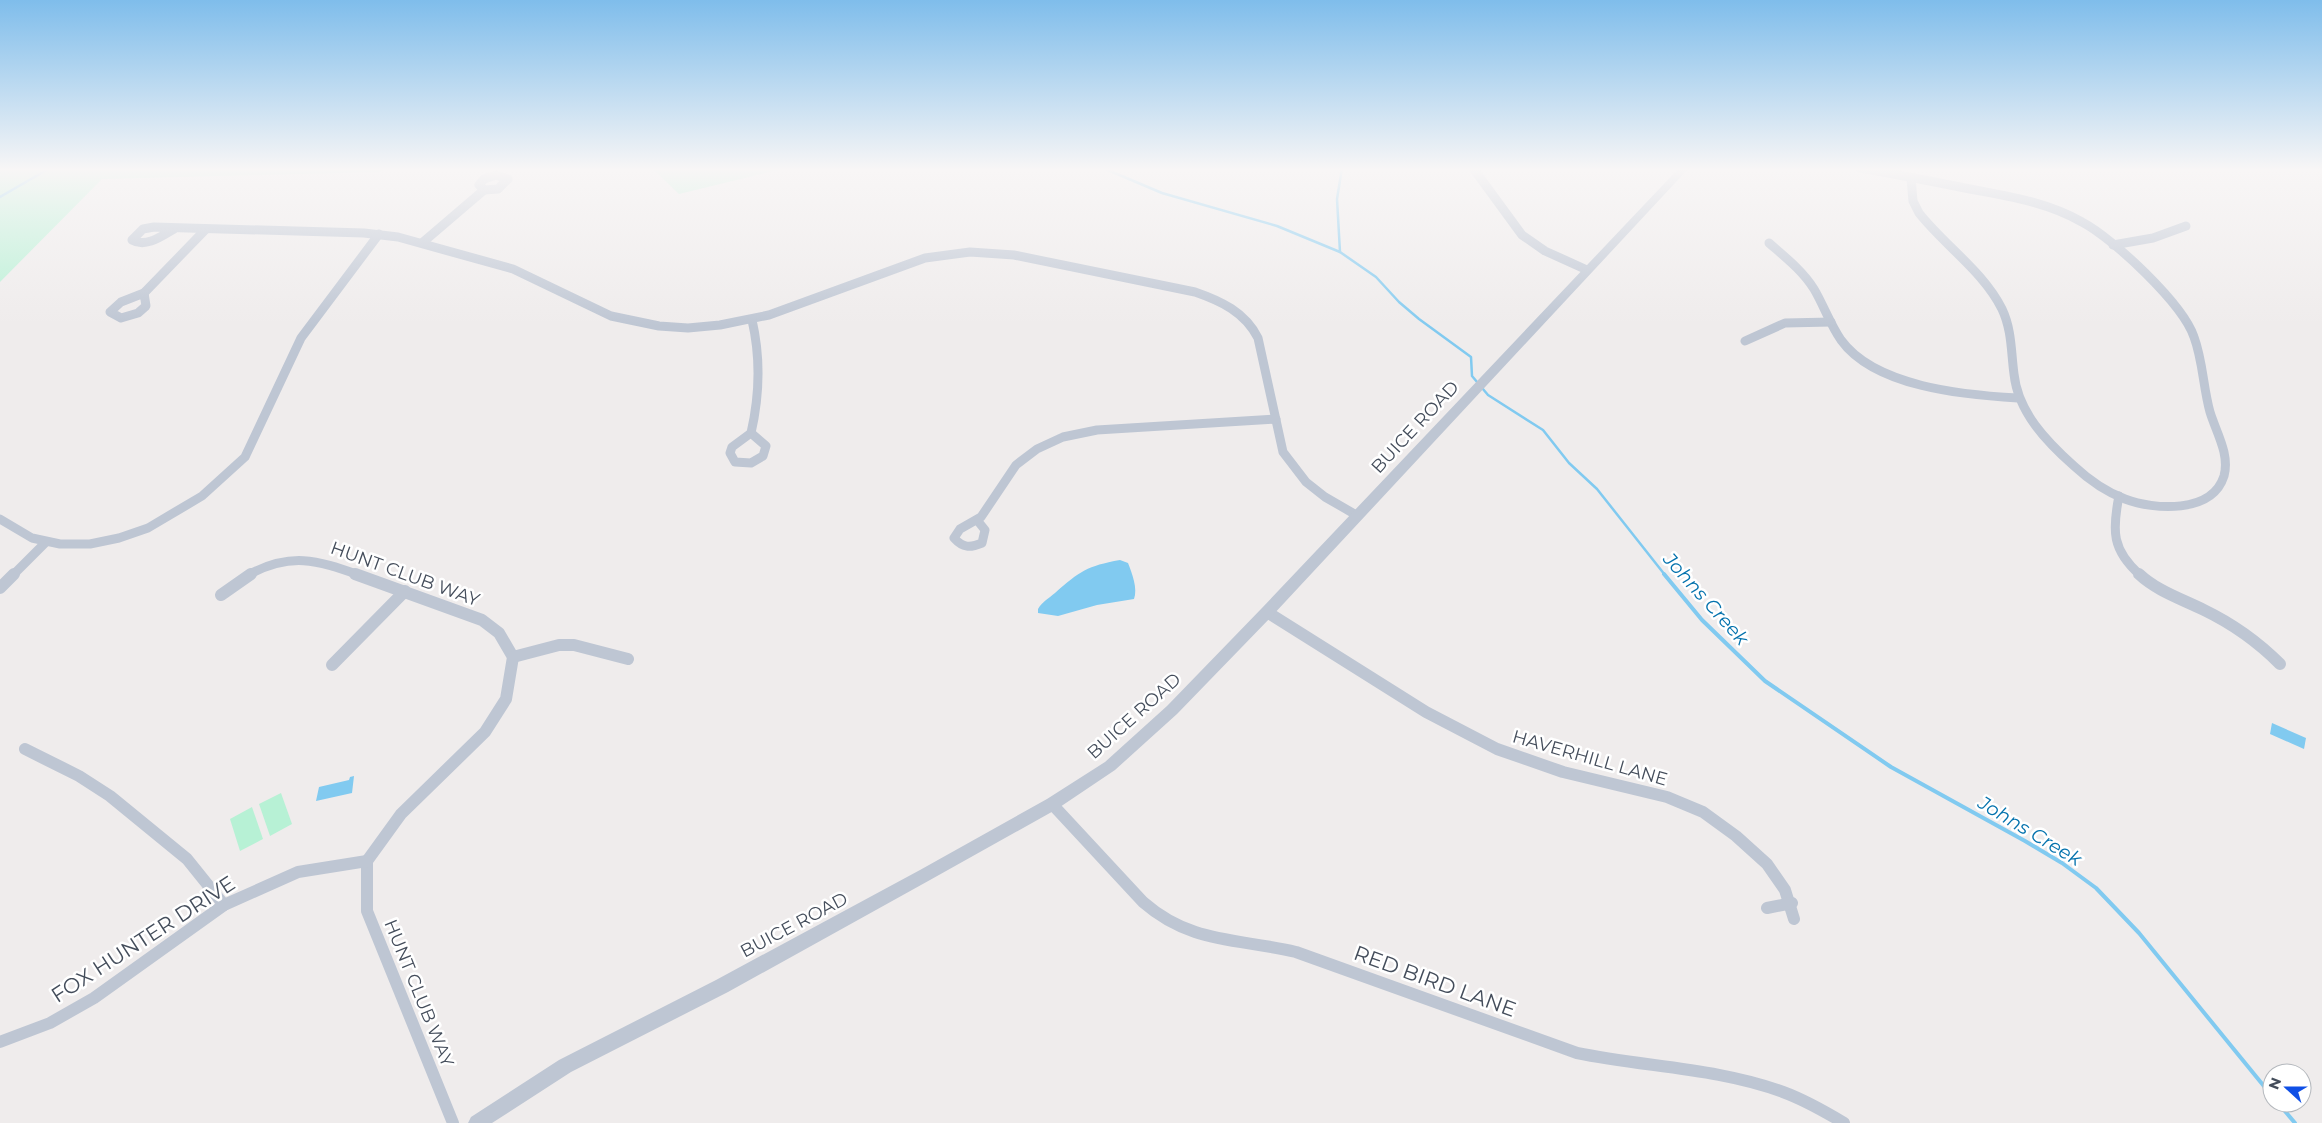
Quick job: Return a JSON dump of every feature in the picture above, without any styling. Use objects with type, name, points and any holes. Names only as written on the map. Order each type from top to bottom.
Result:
[{"type":"street","points":[[422,243],[448,220]]},
{"type":"street","points":[[1512,220],[1522,234],[1545,251],[1587,270]]},
{"type":"street","name":"BUICE ROAD","points":[[477,1123],[565,1066],[722,986],[1052,804],[1110,766],[1147,734],[1268,612],[1635,220]]},
{"type":"street","points":[[1927,220],[1983,282],[2001,308],[2009,328],[2014,383],[2018,398],[2035,424],[2072,466],[2096,486],[2119,496],[2158,506],[2192,504],[2207,497],[2218,488],[2225,476],[2226,465],[2209,410],[2195,338],[2189,323],[2177,305],[2113,245],[2079,220]]},
{"type":"street","points":[[2113,245],[2153,238],[2186,226]]},
{"type":"street","points":[[174,229],[379,234],[422,243],[513,269],[550,285],[596,311],[629,322],[688,328],[752,320],[788,309],[924,258],[970,252],[1014,255],[1195,292],[1229,306],[1247,320],[1258,338],[1283,452],[1296,474],[1317,493],[1358,516]]},
{"type":"street","points":[[144,294],[162,278],[206,229]]},
{"type":"street","points":[[0,519],[21,534],[46,542],[83,544],[102,542],[133,534],[165,520],[188,507],[232,472],[245,457],[301,338],[379,234]]},
{"type":"street","points":[[1769,243],[1805,277],[1849,350],[1863,362],[1880,371],[1962,393],[2018,398]]},
{"type":"street","points":[[751,433],[759,401],[761,373],[759,345],[752,320]]},
{"type":"street","points":[[1745,341],[1785,323],[1832,322]]},
{"type":"street","points":[[977,520],[1016,465],[1037,449],[1063,437],[1098,430],[1276,420]]},
{"type":"street","points":[[2119,496],[2113,515],[2113,537],[2117,550],[2130,568],[2151,584],[2236,627],[2261,645],[2280,664]]},
{"type":"street","points":[[0,588],[46,542]]},
{"type":"street","name":"HUNT CLUB WAY","points":[[221,595],[237,580],[257,569],[279,563],[304,560],[333,565],[482,620],[499,633],[513,657]]},
{"type":"street","points":[[332,665],[405,590]]},
{"type":"street","name":"HAVERHILL LANE","points":[[1268,612],[1437,719],[1482,743],[1545,767],[1664,796],[1701,811],[1729,829],[1764,860],[1779,880],[1792,903],[1794,919]]},
{"type":"street","points":[[367,861],[401,814],[484,732],[506,699],[513,657],[559,645],[581,647],[628,658]]},
{"type":"street","points":[[25,749],[79,776],[110,796],[188,859],[224,905]]},
{"type":"street","name":"RED BIRD LANE","points":[[1052,804],[1143,902],[1159,916],[1178,927],[1207,937],[1262,944],[1296,952],[1576,1052],[1635,1064],[1732,1078],[1785,1092],[1822,1107],[1844,1123]]},
{"type":"street","name":"HUNT CLUB WAY","points":[[367,861],[367,911],[453,1123]]},
{"type":"street","name":"FOX HUNTER DRIVE","points":[[0,1042],[50,1023],[94,998],[164,950],[224,905],[298,872],[367,861]]},
{"type":"street","points":[[1767,908],[1792,903]]},
{"type":"green space","points":[[0,220],[61,220],[0,282]]},
{"type":"green space","points":[[281,793],[292,824],[270,836],[259,804]]},
{"type":"green space","points":[[252,807],[263,839],[240,851],[230,819]]},
{"type":"water","points":[[1120,560],[1128,563],[1131,571],[1135,586],[1134,599],[1097,605],[1058,616],[1038,613],[1038,609],[1044,602],[1084,570]]},
{"type":"water","points":[[2272,723],[2306,738],[2304,749],[2270,734]]},
{"type":"water","points":[[354,776],[352,793],[316,801],[319,787],[349,780],[350,777]]},
{"type":"waterway","name":"Johns Creek","points":[[1258,220],[1277,226],[1340,252]]},
{"type":"waterway","points":[[1338,220],[1340,252]]},
{"type":"waterway","name":"Johns Creek","points":[[1340,252],[1376,277],[1399,302],[1419,319],[1471,357],[1472,376],[1488,395],[1543,430],[1569,463],[1597,489],[1665,575]]},
{"type":"waterway","name":"Johns Creek","points":[[1664,574],[1702,620],[1765,681],[1891,767],[2025,841],[2062,863],[2096,888],[2139,933],[2262,1084]]},
{"type":"waterway","name":"Johns Creek","points":[[2286,1113],[2295,1123]]}]
